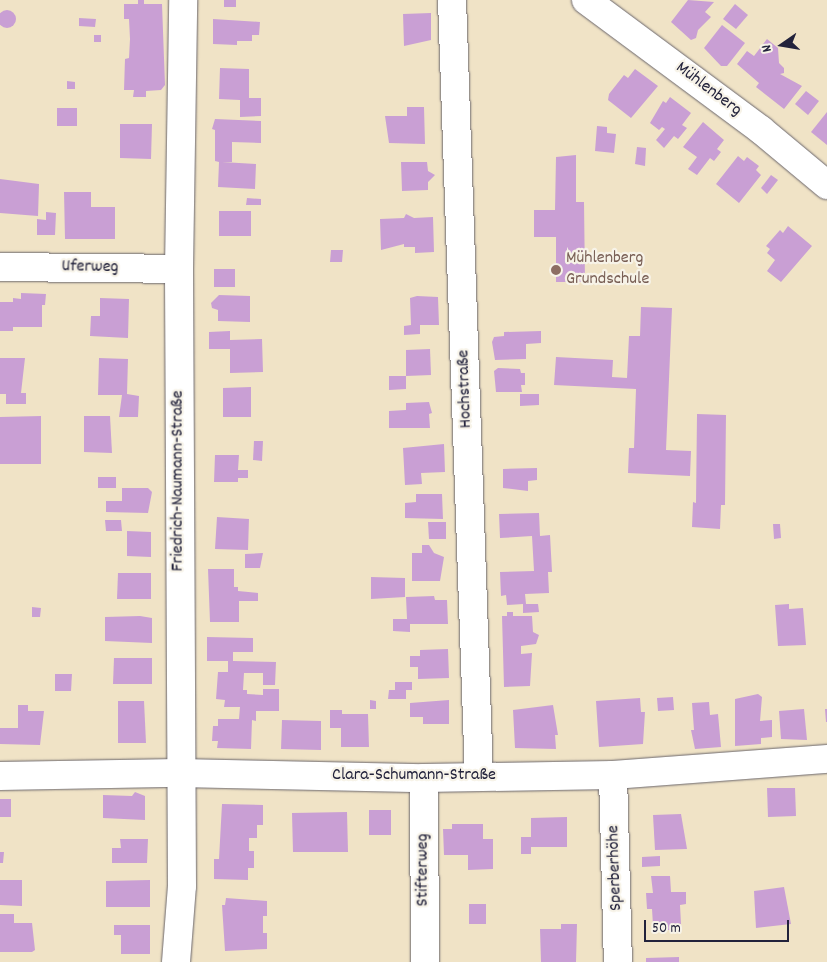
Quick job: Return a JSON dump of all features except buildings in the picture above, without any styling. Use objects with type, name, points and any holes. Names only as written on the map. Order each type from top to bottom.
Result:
[{"type":"street","name":"Friedrich-Naumann-Straße","points":[[176,962],[182,886],[179,773],[179,268],[183,0]]},
{"type":"street","name":"Hochstraße","points":[[452,0],[479,777]]},
{"type":"street","name":"Mühlenberg","points":[[586,0],[761,130],[827,185]]},
{"type":"street","name":"Uferweg","points":[[0,266],[179,268]]},
{"type":"street","name":"Clara-Schumann-Straße","points":[[0,776],[179,773],[424,778],[613,775],[827,759]]},
{"type":"street","name":"Sperberhöhe","points":[[613,775],[618,962]]},
{"type":"street","name":"Stifterweg","points":[[424,778],[425,962]]},
{"type":"place","name":"Mühlenberg Grundschule","points":[[556,270]]}]
